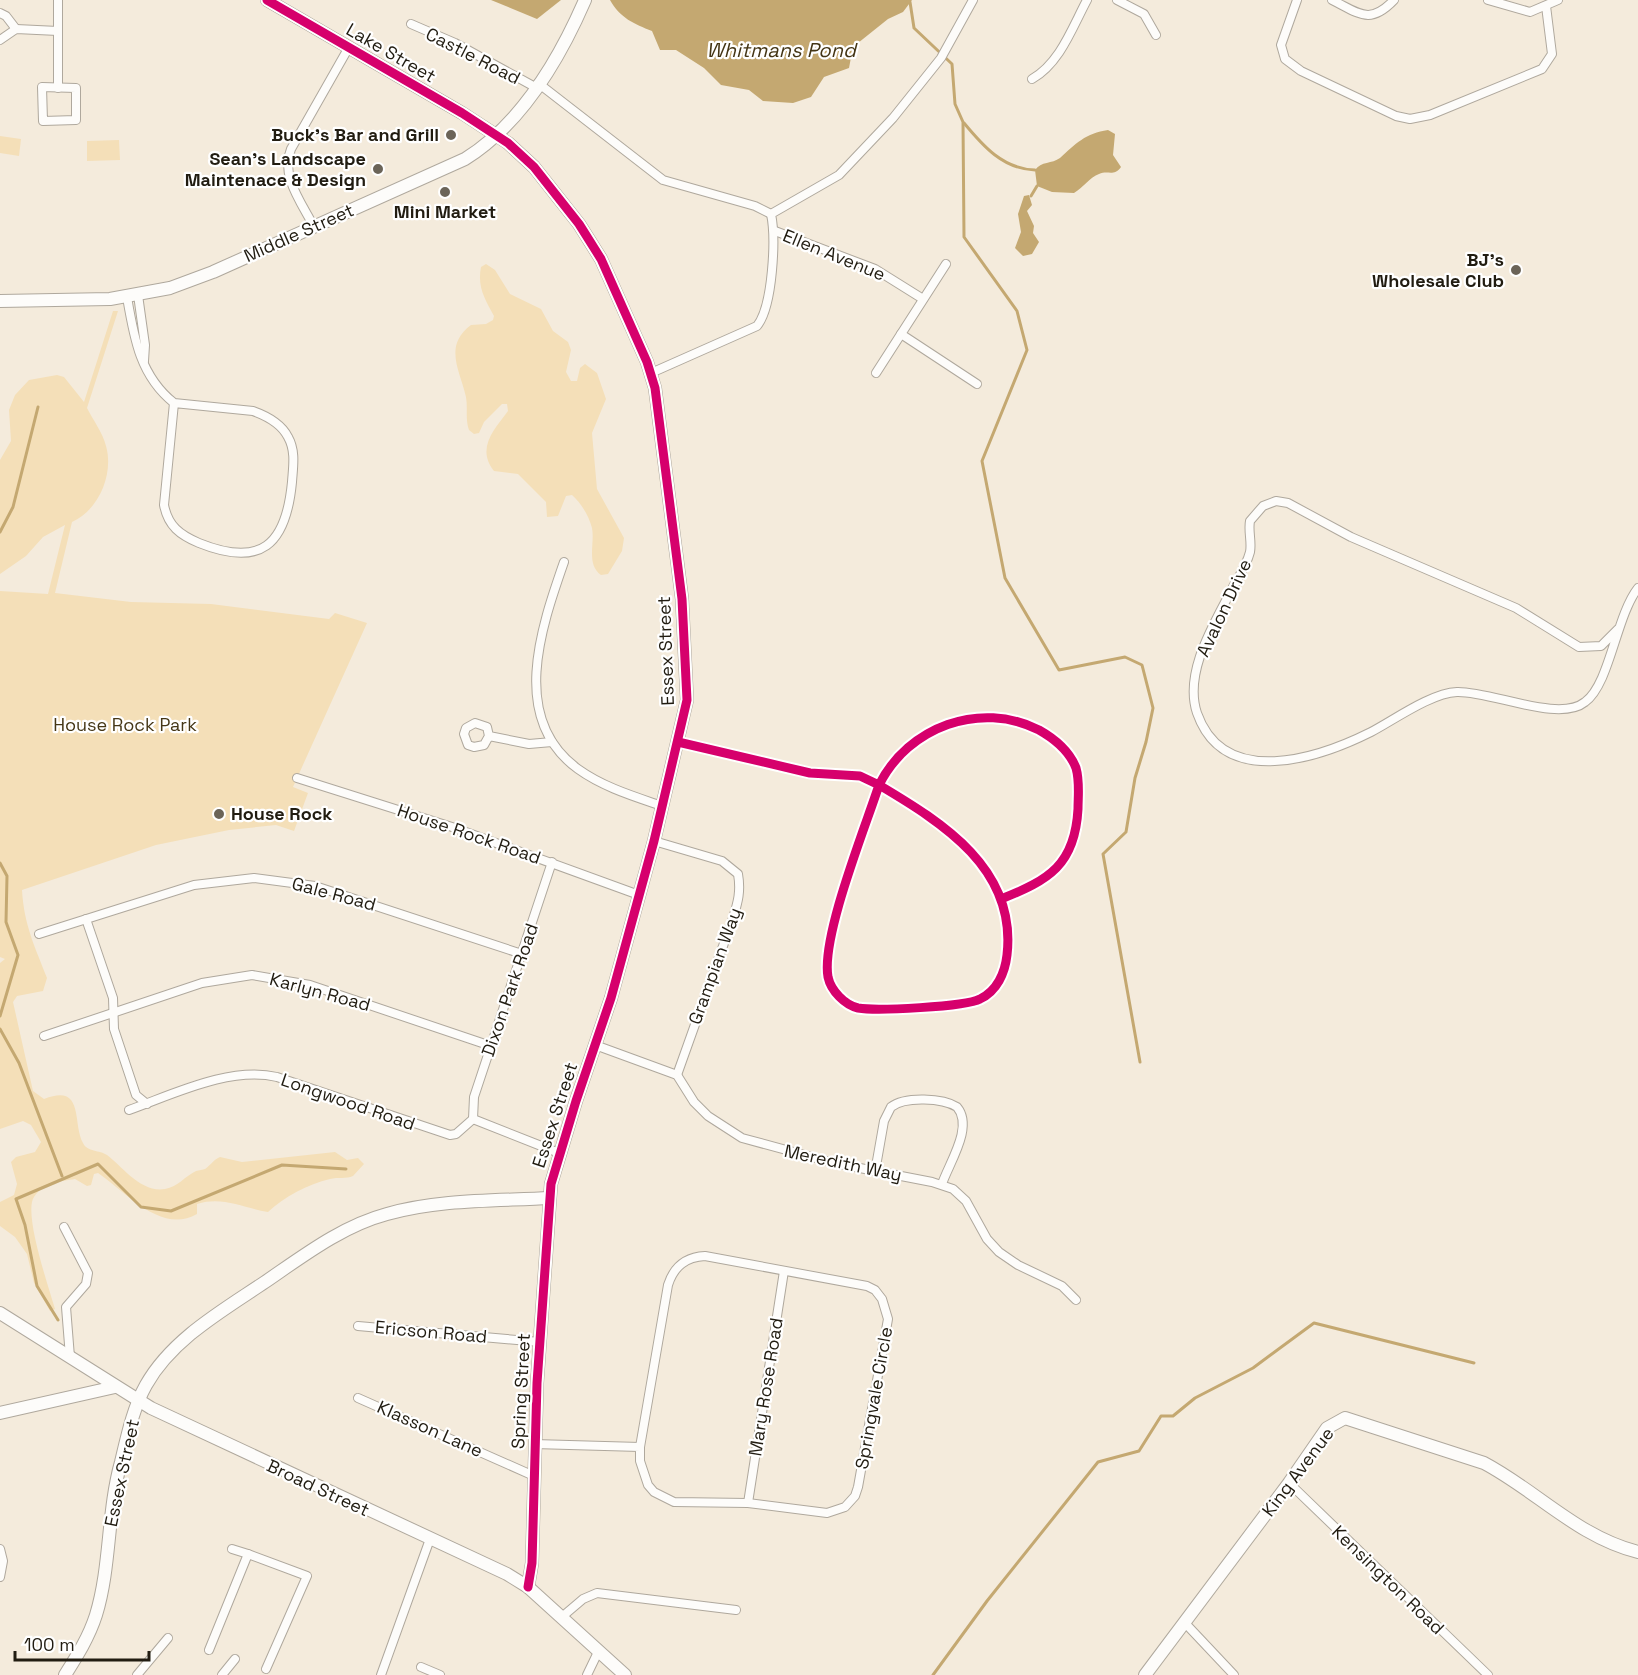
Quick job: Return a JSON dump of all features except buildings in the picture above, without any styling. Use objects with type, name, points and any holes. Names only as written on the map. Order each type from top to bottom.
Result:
[{"type":"street","points":[[58,0],[58,87]]},
{"type":"street","name":"Lake Street","points":[[267,0],[498,136]]},
{"type":"street","name":"Middle Street","points":[[0,301],[133,296],[189,282],[465,159],[498,136],[537,85],[569,34],[585,0]]},
{"type":"street","points":[[651,373],[757,326],[767,306],[774,231],[771,214],[838,175],[911,98],[943,55],[973,0]]},
{"type":"street","points":[[1032,79],[1044,73],[1054,60],[1087,0]]},
{"type":"street","points":[[1117,0],[1144,14],[1156,35]]},
{"type":"street","points":[[1297,0],[1281,45],[1285,59],[1311,76],[1396,116],[1410,119],[1430,115],[1542,69],[1552,54],[1546,6]]},
{"type":"street","points":[[1332,0],[1369,16],[1380,14],[1394,0]]},
{"type":"street","points":[[1488,0],[1523,11],[1546,6],[1558,0]]},
{"type":"street","points":[[0,13],[6,16],[16,29]]},
{"type":"street","name":"Castle Road","points":[[411,24],[455,43],[537,85],[663,180],[755,206],[771,214]]},
{"type":"street","points":[[0,40],[16,29],[58,31]]},
{"type":"street","points":[[314,227],[289,175],[287,162],[291,149],[349,47]]},
{"type":"street","points":[[42,87],[58,87],[76,88],[76,120],[43,121],[42,87]]},
{"type":"street","name":"Essex Street","points":[[65,1675],[87,1639],[96,1614],[120,1464],[138,1400],[164,1362],[201,1326],[343,1232],[375,1217],[402,1210],[447,1204],[550,1198],[559,1153],[595,1045],[639,895],[687,700],[682,599],[651,373],[611,279],[592,243],[538,172],[498,136]]},
{"type":"street","name":"Ellen Avenue","points":[[774,231],[875,268],[923,299]]},
{"type":"street","points":[[876,373],[946,264]]},
{"type":"street","points":[[133,296],[145,345],[143,361],[152,382],[174,403],[252,411],[263,414],[282,428],[293,453],[289,511],[285,523],[270,543],[246,553],[225,553],[187,538],[169,521],[165,505],[174,403]]},
{"type":"street","points":[[901,334],[977,384]]},
{"type":"street","name":"Avalon Drive","points":[[1618,629],[1600,646],[1579,647],[1516,608],[1361,542],[1288,503],[1276,501],[1263,506],[1250,521],[1251,550],[1198,666],[1196,704],[1210,735],[1232,754],[1249,760],[1286,760],[1314,755],[1338,747],[1446,694],[1483,695],[1561,710],[1578,707],[1586,702],[1599,686],[1618,629],[1638,588]]},
{"type":"street","points":[[564,562],[540,635],[536,671],[541,718],[552,742],[569,762],[591,777],[662,806]]},
{"type":"street","points":[[678,742],[800,771],[860,776],[879,785],[939,823],[977,859],[1002,899],[1007,919],[1007,959],[1003,975],[991,992],[980,1000],[963,1005],[904,1008],[858,1008],[845,1003],[828,979],[831,935],[879,785],[893,763],[916,741],[956,721],[1008,719],[1029,725],[1058,742],[1076,768],[1079,784],[1077,824],[1071,849],[1053,873],[1002,899]]},
{"type":"street","points":[[489,736],[529,744],[552,742]]},
{"type":"street","name":"House Rock Road","points":[[297,778],[552,862],[639,895]]},
{"type":"street","name":"Grampian Way","points":[[654,841],[722,861],[738,874],[740,886],[740,896],[733,918],[677,1076]]},
{"type":"street","name":"Dixon Park Road","points":[[473,1119],[474,1097],[552,862]]},
{"type":"street","name":"Gale Road","points":[[39,934],[194,885],[234,879],[272,879],[326,888],[522,954]]},
{"type":"street","points":[[86,919],[113,998],[114,1029],[136,1095],[147,1104]]},
{"type":"street","name":"Karlyn Road","points":[[44,1036],[218,979],[270,976],[310,985],[491,1046]]},
{"type":"street","points":[[595,1045],[677,1076]]},
{"type":"street","name":"Longwood Road","points":[[129,1110],[229,1076],[250,1073],[277,1077],[450,1135],[461,1131],[473,1119]]},
{"type":"street","name":"Meredith Way","points":[[677,1076],[694,1102],[708,1116],[742,1138],[875,1172],[942,1184],[966,1201],[987,1239],[999,1252],[1062,1286],[1076,1300]]},
{"type":"street","points":[[875,1172],[884,1121],[891,1107],[906,1101],[943,1101],[957,1107],[963,1120],[963,1130],[942,1184]]},
{"type":"street","points":[[473,1119],[559,1153]]},
{"type":"street","name":"Spring Street","points":[[528,1587],[532,1563],[534,1443],[550,1198]]},
{"type":"street","points":[[64,1227],[88,1273],[86,1284],[66,1307],[70,1357]]},
{"type":"street","name":"Springvale Circle","points":[[705,1256],[784,1271],[867,1286],[875,1290],[882,1299],[888,1318],[858,1487],[850,1502],[837,1512],[827,1513],[748,1503],[674,1502],[663,1497],[648,1485],[640,1461],[640,1447],[668,1285],[678,1267],[693,1257],[705,1256]]},
{"type":"street","name":"Mary Rose Road","points":[[748,1503],[784,1271]]},
{"type":"street","name":"Broad Street","points":[[0,1313],[138,1400],[254,1458],[528,1587],[563,1616],[625,1675]]},
{"type":"street","name":"Ericson Road","points":[[358,1326],[540,1341]]},
{"type":"street","points":[[0,1413],[115,1387]]},
{"type":"street","name":"Klasson Lane","points":[[358,1398],[534,1476]]},
{"type":"street","name":"King Avenue","points":[[1145,1675],[1289,1483],[1327,1428],[1345,1418],[1484,1463],[1594,1536],[1638,1552]]},
{"type":"street","points":[[534,1443],[640,1447]]},
{"type":"street","name":"Kensington Road","points":[[1289,1483],[1488,1675]]},
{"type":"street","points":[[381,1675],[430,1539]]},
{"type":"street","points":[[0,1549],[3,1560],[0,1577]]},
{"type":"street","points":[[232,1549],[307,1576],[266,1669]]},
{"type":"street","points":[[209,1650],[248,1554]]},
{"type":"street","points":[[563,1616],[583,1599],[597,1593],[736,1610]]},
{"type":"street","points":[[1185,1623],[1234,1675]]},
{"type":"street","points":[[137,1675],[168,1638]]},
{"type":"street","points":[[587,1675],[599,1650]]},
{"type":"street","points":[[222,1675],[235,1659]]},
{"type":"street","points":[[421,1667],[440,1675]]},
{"type":"green space","points":[[0,136],[21,139],[19,156],[0,153]]},
{"type":"green space","points":[[119,140],[120,160],[87,161],[87,141]]},
{"type":"green space","points":[[486,264],[495,270],[510,294],[541,309],[553,331],[568,342],[571,350],[566,372],[571,381],[577,381],[580,368],[585,364],[597,373],[606,399],[592,433],[597,489],[624,538],[622,551],[608,574],[601,575],[596,570],[592,560],[591,523],[572,495],[566,496],[558,516],[547,517],[546,502],[518,474],[494,471],[489,463],[487,447],[489,440],[508,411],[507,404],[502,404],[484,422],[479,433],[474,434],[469,430],[466,397],[456,359],[456,350],[462,333],[471,325],[486,324],[493,320],[494,316],[480,281],[481,267]]},
{"type":"green space","name":"House Rock Park","points":[[113,311],[118,311],[87,408],[105,441],[108,457],[106,479],[97,500],[90,509],[72,522],[55,593],[131,602],[211,604],[329,619],[335,613],[367,623],[293,787],[308,793],[294,831],[276,825],[229,830],[156,845],[22,890],[28,925],[47,978],[43,991],[17,996],[13,1002],[33,1091],[44,1099],[57,1095],[66,1096],[75,1108],[80,1135],[85,1146],[107,1155],[140,1183],[156,1189],[174,1186],[192,1173],[205,1169],[220,1157],[242,1162],[335,1152],[347,1160],[358,1158],[364,1164],[353,1176],[322,1181],[305,1188],[281,1201],[268,1212],[216,1201],[197,1204],[197,1214],[184,1219],[170,1219],[157,1215],[144,1208],[98,1173],[94,1174],[91,1185],[87,1186],[75,1179],[47,1186],[34,1197],[31,1206],[34,1234],[55,1309],[50,1311],[34,1283],[27,1254],[15,1237],[0,1226],[0,1202],[14,1195],[17,1184],[11,1162],[16,1157],[35,1152],[41,1142],[31,1125],[23,1121],[0,1129],[0,963],[5,959],[0,957],[0,591],[48,594],[65,525],[43,537],[26,556],[0,574],[0,460],[11,441],[9,410],[15,395],[29,380],[57,375],[64,377],[84,402]]},
{"type":"water","points":[[491,0],[561,0],[537,19]]},
{"type":"water","name":"Whitmans Pond","points":[[610,0],[912,0],[903,12],[888,19],[853,47],[849,68],[824,77],[811,97],[793,103],[763,101],[749,90],[721,85],[704,68],[676,50],[660,50],[652,31],[628,20]]},
{"type":"water","points":[[1108,130],[1115,134],[1113,155],[1121,167],[1118,170],[1113,173],[1096,175],[1074,193],[1052,192],[1037,186],[1035,170],[1037,167],[1060,158],[1087,136]]},
{"type":"water","points":[[1029,195],[1032,205],[1027,211],[1034,226],[1033,233],[1039,242],[1032,254],[1023,256],[1015,248],[1021,232],[1018,214],[1024,196]]},
{"type":"waterway","points":[[907,2],[910,2],[914,28],[952,64],[955,104],[963,122],[964,237],[1017,311],[1027,350],[982,461],[1005,578],[1059,670],[1125,657],[1142,665],[1153,708],[1135,778],[1126,832],[1103,854],[1140,1062]]},
{"type":"waterway","points":[[964,123],[986,148],[1003,161],[1024,169],[1035,170]]},
{"type":"waterway","points":[[1031,196],[1037,186]]},
{"type":"waterway","points":[[0,532],[13,507],[38,407]]},
{"type":"waterway","points":[[0,863],[7,876],[6,922],[18,955],[0,1016]]},
{"type":"waterway","points":[[0,1029],[19,1063],[62,1176]]},
{"type":"waterway","points":[[58,1320],[37,1286],[25,1225],[16,1199],[98,1164],[141,1207],[171,1211],[282,1165],[346,1169]]},
{"type":"waterway","points":[[933,1675],[987,1601],[1098,1462],[1139,1451],[1161,1416],[1173,1416],[1195,1398],[1253,1368],[1314,1323],[1474,1363]]},
{"type":"cycle path","points":[[267,0],[462,113],[508,143],[534,167],[579,224],[601,259],[647,362],[655,388],[682,599],[687,700],[654,841],[611,998],[551,1184],[537,1383],[532,1563],[528,1587]]},
{"type":"cycle path","points":[[678,742],[810,773],[860,776],[879,785],[837,910],[831,936],[828,977],[835,992],[853,1006],[868,1009],[901,1009],[971,1002],[986,996],[999,981],[1004,968],[1007,955],[1007,925],[1000,898],[988,873],[971,852],[927,816],[879,785],[892,765],[908,748],[927,734],[948,724],[970,719],[993,718],[1016,721],[1039,730],[1061,746],[1070,756],[1076,768],[1079,789],[1076,828],[1065,857],[1056,868],[1033,885],[1001,899]]},
{"type":"place","name":"Buck's Bar and Grill","points":[[451,135]]},
{"type":"place","name":"Sean's Landscape Maintenace & Design","points":[[378,169]]},
{"type":"place","name":"Mini Market","points":[[445,192]]},
{"type":"place","name":"BJ's Wholesale Club","points":[[1516,270]]},
{"type":"place","name":"House Rock","points":[[219,814]]}]
